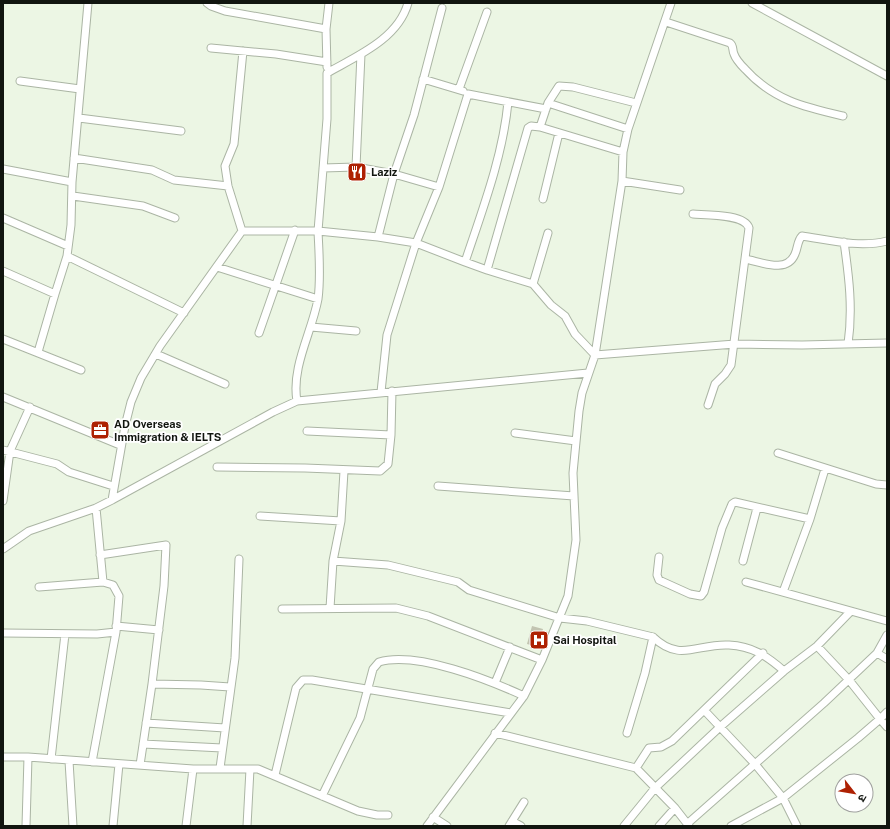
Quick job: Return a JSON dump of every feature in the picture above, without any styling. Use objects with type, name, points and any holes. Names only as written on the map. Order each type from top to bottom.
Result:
[{"type":"street","points":[[207,3],[211,6],[225,10],[326,29]]},
{"type":"street","points":[[297,401],[296,384],[318,299],[320,270],[318,231],[323,168],[327,73],[326,29],[329,3]]},
{"type":"street","points":[[327,73],[361,54],[397,26],[403,18],[408,3]]},
{"type":"street","points":[[427,826],[524,696],[542,660],[560,618],[572,578],[576,540],[573,473],[576,441],[582,393],[595,356],[622,181],[623,152],[636,103],[666,22],[671,3]]},
{"type":"street","points":[[752,3],[887,76]]},
{"type":"street","points":[[38,352],[67,256],[88,4]]},
{"type":"street","points":[[378,237],[394,174],[414,115],[442,8]]},
{"type":"street","points":[[459,89],[487,12]]},
{"type":"street","points":[[666,22],[730,43],[734,54],[746,70],[780,98],[805,108],[843,116]]},
{"type":"street","points":[[211,48],[327,62]]},
{"type":"street","points":[[242,231],[228,186],[225,166],[234,144],[244,51]]},
{"type":"street","points":[[356,167],[361,54]]},
{"type":"street","points":[[423,79],[459,89],[468,94],[508,102],[547,106],[628,129]]},
{"type":"street","points":[[20,81],[80,89]]},
{"type":"street","points":[[540,127],[547,106],[559,86],[566,86],[636,103]]},
{"type":"street","points":[[381,392],[387,335],[416,243],[439,187],[468,94]]},
{"type":"street","points":[[465,262],[493,171],[505,122],[508,102]]},
{"type":"street","points":[[79,118],[181,131]]},
{"type":"street","points":[[487,270],[526,131],[532,126],[540,127],[623,152]]},
{"type":"street","points":[[543,199],[559,133]]},
{"type":"street","points":[[74,158],[152,170],[174,180],[228,186]]},
{"type":"street","points":[[323,168],[356,167],[394,174],[439,187]]},
{"type":"street","points":[[3,168],[72,182]]},
{"type":"street","points":[[622,181],[680,190]]},
{"type":"street","points":[[73,196],[143,206],[175,218]]},
{"type":"street","points":[[693,214],[738,218],[746,222],[750,228],[735,344],[729,369],[715,384],[708,405]]},
{"type":"street","points":[[3,218],[68,246]]},
{"type":"street","points":[[259,333],[295,230]]},
{"type":"street","points":[[242,231],[318,231],[378,237],[416,243],[487,270],[533,284],[551,305],[565,316],[575,334],[595,356]]},
{"type":"street","points":[[112,500],[120,445],[131,402],[141,378],[184,313],[242,231]]},
{"type":"street","points":[[533,284],[548,233]]},
{"type":"street","points":[[745,259],[774,265],[785,265],[789,263],[795,254],[798,241],[802,236],[844,242],[874,243],[887,241]]},
{"type":"street","points":[[844,242],[851,295],[851,321],[848,344]]},
{"type":"street","points":[[67,256],[184,313]]},
{"type":"street","points":[[217,267],[318,299]]},
{"type":"street","points":[[3,271],[55,294]]},
{"type":"street","points":[[311,326],[356,331]]},
{"type":"street","points":[[3,339],[81,370]]},
{"type":"street","points":[[595,356],[735,344],[802,345],[887,343]]},
{"type":"street","points":[[156,354],[225,384]]},
{"type":"street","points":[[3,549],[29,531],[96,508],[112,500],[273,412],[297,401],[588,373]]},
{"type":"street","points":[[218,467],[305,468],[376,472],[383,470],[388,464],[391,436],[392,391]]},
{"type":"street","points":[[3,397],[120,445]]},
{"type":"street","points":[[3,501],[6,450],[30,407]]},
{"type":"street","points":[[307,432],[391,436]]},
{"type":"street","points":[[515,433],[576,441]]},
{"type":"street","points":[[6,450],[57,464],[69,472],[113,486]]},
{"type":"street","points":[[778,454],[876,484],[887,485]]},
{"type":"street","points":[[783,592],[810,519],[825,469]]},
{"type":"street","points":[[330,608],[333,561],[341,521],[344,471]]},
{"type":"street","points":[[438,486],[574,496]]},
{"type":"street","points":[[659,557],[657,575],[659,580],[690,594],[700,596],[704,592],[730,506],[735,502],[810,519]]},
{"type":"street","points":[[96,508],[103,582]]},
{"type":"street","points":[[743,561],[757,508]]},
{"type":"street","points":[[260,516],[341,521]]},
{"type":"street","points":[[100,555],[166,545],[166,566],[159,630],[140,765]]},
{"type":"street","points":[[220,768],[235,658],[239,559]]},
{"type":"street","points":[[333,561],[388,565],[458,582],[469,590],[560,618],[587,621],[653,637],[667,648],[676,651],[730,645],[740,646],[763,653],[784,671]]},
{"type":"street","points":[[40,587],[103,582],[113,584],[117,590],[118,601],[116,629],[92,762]]},
{"type":"street","points":[[746,582],[887,621]]},
{"type":"street","points":[[282,609],[396,608],[428,616],[542,660]]},
{"type":"street","points":[[624,826],[656,788],[720,727],[784,671],[817,646],[850,612]]},
{"type":"street","points":[[3,633],[65,634],[116,629],[159,630]]},
{"type":"street","points":[[52,759],[65,634]]},
{"type":"street","points":[[495,733],[636,768],[675,808],[688,825],[848,680],[877,652],[887,635]]},
{"type":"street","points":[[627,733],[645,673],[653,637]]},
{"type":"street","points":[[817,646],[848,680],[887,727]]},
{"type":"street","points":[[496,683],[510,648]]},
{"type":"street","points":[[877,652],[887,659]]},
{"type":"street","points":[[636,768],[649,748],[661,747],[667,744],[763,653]]},
{"type":"street","points":[[322,796],[360,718],[373,669],[375,665],[382,661],[404,660],[429,663],[496,683],[524,696]]},
{"type":"street","points":[[275,775],[295,692],[300,682],[312,680],[368,688],[511,713]]},
{"type":"street","points":[[152,684],[230,687]]},
{"type":"street","points":[[704,710],[755,764],[783,798],[797,826]]},
{"type":"street","points":[[731,826],[783,798],[858,738],[887,712]]},
{"type":"street","points":[[146,723],[225,728]]},
{"type":"street","points":[[143,744],[222,748]]},
{"type":"street","points":[[3,757],[28,757],[193,769],[220,768],[266,771],[322,796],[366,813],[388,815]]},
{"type":"street","points":[[26,826],[28,757]]},
{"type":"street","points":[[69,760],[73,826]]},
{"type":"street","points":[[113,826],[118,764]]},
{"type":"street","points":[[186,826],[193,769]]},
{"type":"street","points":[[247,826],[250,769]]},
{"type":"street","points":[[521,826],[511,824],[524,802]]},
{"type":"street","points":[[659,826],[675,808]]},
{"type":"street","points":[[433,817],[447,826]]},
{"type":"building","points":[[532,626],[543,629],[538,647],[527,644]]},
{"type":"place","name":"Laziz","points":[[357,172]]},
{"type":"place","name":"AD Overseas Immigration & IELTS","points":[[100,430]]},
{"type":"place","name":"Sai Hospital","points":[[539,640]]}]
